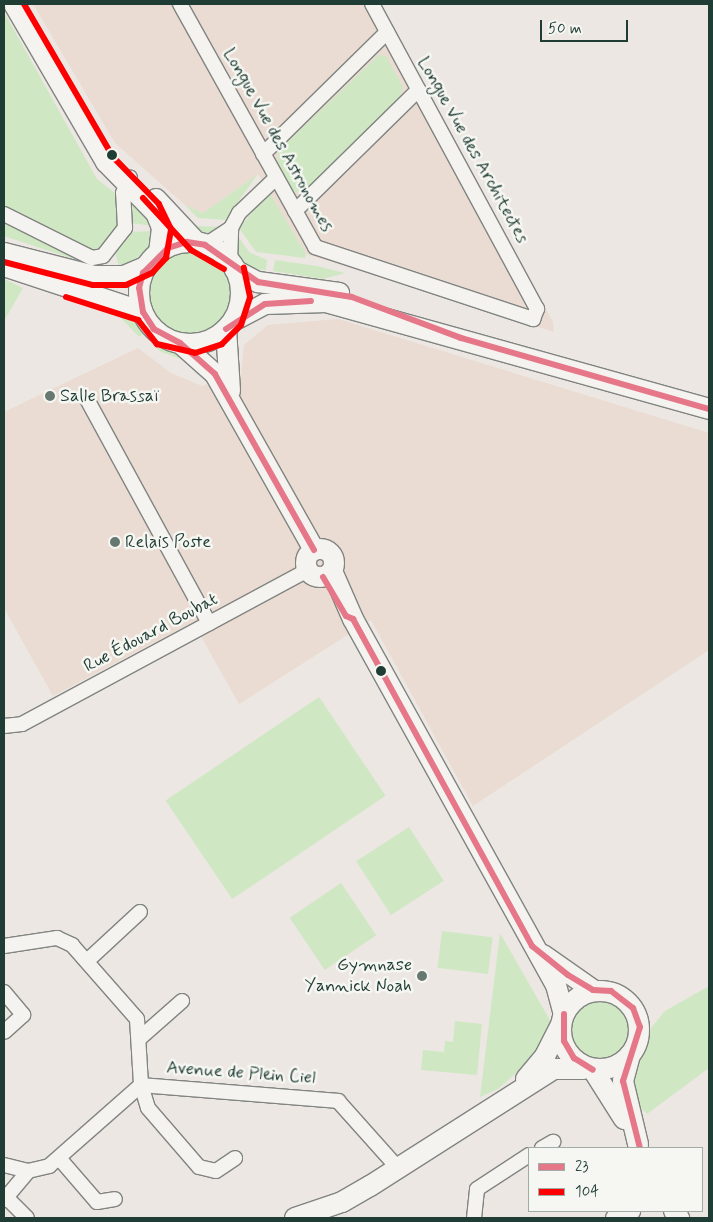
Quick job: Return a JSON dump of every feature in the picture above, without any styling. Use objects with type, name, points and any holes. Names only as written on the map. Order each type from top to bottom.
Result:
[{"type":"street","points":[[14,4],[96,147],[128,179],[201,244],[258,282],[352,297],[461,338]]},
{"type":"street","name":"Longue Vue des Astronomes","points":[[180,4],[315,247],[412,276],[526,319],[538,315]]},
{"type":"street","name":"Longue Vue des Architectes","points":[[372,4],[538,315]]},
{"type":"street","points":[[263,154],[387,32]]},
{"type":"street","points":[[295,211],[418,90]]},
{"type":"street","points":[[4,254],[94,276],[124,276],[177,244],[201,244],[231,228],[248,201],[276,178]]},
{"type":"street","points":[[4,214],[92,258],[102,256],[125,228],[128,179]]},
{"type":"street","points":[[128,179],[156,213],[162,228],[153,259],[139,288],[142,312],[161,336],[180,343],[215,374],[314,550],[324,550],[332,556],[321,573],[352,619],[532,946],[556,985],[563,1019],[564,1042],[606,1086],[639,1146]]},
{"type":"street","points":[[231,228],[232,266],[241,296],[229,325],[228,386],[249,432]]},
{"type":"street","points":[[4,266],[142,312]]},
{"type":"street","points":[[180,343],[205,342],[229,325],[265,304],[326,302],[461,338],[709,409]]},
{"type":"street","points":[[88,401],[209,623]]},
{"type":"street","name":"Rue Édouard Boubat","points":[[8,727],[209,623],[321,573]]},
{"type":"street","points":[[87,962],[140,912]]},
{"type":"street","points":[[4,946],[57,938],[72,945],[137,1019],[140,1038],[141,1085],[148,1108],[199,1167],[216,1171],[235,1158]]},
{"type":"street","points":[[532,946],[594,990]]},
{"type":"street","points":[[518,1088],[545,1056],[563,1019],[579,996],[594,990],[611,992],[633,1008],[640,1027],[630,1054],[624,1081],[639,1146]]},
{"type":"street","points":[[4,992],[23,1015],[4,1032]]},
{"type":"street","points":[[140,1038],[182,1001]]},
{"type":"street","points":[[295,1218],[342,1202],[396,1165],[421,1144],[434,1144],[518,1088],[554,1068],[589,1070],[616,1066],[630,1054]]},
{"type":"street","points":[[27,1218],[5,1199],[28,1171],[54,1162],[141,1085]]},
{"type":"street","name":"Avenue de Plein Ciel","points":[[141,1085],[338,1102],[396,1165]]},
{"type":"street","points":[[474,1218],[478,1189],[528,1157]]},
{"type":"street","points":[[54,1162],[96,1202],[115,1199]]},
{"type":"street","points":[[4,1165],[28,1171]]},
{"type":"street","points":[[616,1218],[628,1212]]},
{"type":"shaded area","points":[[33,4],[380,4],[553,322],[554,332],[306,254],[258,174],[203,213],[185,205],[115,143]]},
{"type":"shaded area","points":[[338,319],[709,433],[709,650],[473,806],[371,620],[239,704],[193,622],[53,696],[4,608],[4,412],[138,348],[171,373],[202,386],[241,374],[244,345],[268,325]]},
{"type":"green space","points":[[4,12],[97,179],[119,196],[119,234],[95,266],[4,236]]},
{"type":"green space","points":[[379,55],[386,56],[403,87],[399,100],[302,194],[293,191],[277,161],[279,150]]},
{"type":"green space","points":[[258,174],[225,220],[198,218],[185,205],[203,213]]},
{"type":"green space","points":[[269,192],[306,254],[305,258],[256,252],[239,228]]},
{"type":"green space","points":[[132,196],[155,226],[129,223]]},
{"type":"green space","points":[[186,218],[196,226],[225,227],[203,235]]},
{"type":"green space","points":[[156,231],[151,247],[120,270],[115,252],[127,232]]},
{"type":"green space","points":[[236,233],[249,252],[267,260],[266,270],[250,269],[236,257]]},
{"type":"green space","points":[[190,251],[206,254],[214,258],[226,270],[230,278],[233,294],[230,310],[226,318],[214,330],[206,334],[190,337],[174,334],[166,330],[154,318],[150,310],[147,294],[150,278],[154,270],[166,258],[174,254]]},
{"type":"green space","points":[[275,260],[317,266],[345,273],[323,279],[273,271]]},
{"type":"green space","points":[[4,279],[23,288],[4,321]]},
{"type":"green space","points":[[116,313],[134,319],[144,333],[139,337]]},
{"type":"green space","points":[[161,344],[175,350],[190,362],[161,352],[157,349]]},
{"type":"green space","points":[[319,697],[386,796],[232,899],[166,800]]},
{"type":"green space","points":[[409,827],[444,881],[391,915],[356,861]]},
{"type":"green space","points":[[341,883],[376,935],[325,970],[290,918]]},
{"type":"green space","points":[[442,931],[493,937],[488,974],[437,968]]},
{"type":"green space","points":[[500,933],[551,1022],[533,1058],[498,1089],[480,1097]]},
{"type":"green space","points":[[709,986],[709,1068],[647,1114],[632,1099],[632,1067],[651,1028],[665,1011]]},
{"type":"green space","points":[[594,997],[606,997],[622,1006],[629,1016],[631,1028],[629,1040],[622,1050],[606,1059],[594,1059],[583,1054],[574,1045],[569,1034],[569,1022],[574,1011],[583,1002]]},
{"type":"green space","points":[[455,1021],[482,1024],[477,1075],[421,1070],[423,1050],[444,1052],[445,1041],[453,1042]]},
{"type":"transit line","name":"104","points":[[4,262],[93,285],[126,285],[152,273],[166,258],[171,229],[159,204],[113,157],[24,4]]},
{"type":"transit line","name":"104","points":[[143,198],[191,250],[224,269]]},
{"type":"transit line","name":"23","points":[[314,550],[215,374],[180,343],[154,329],[143,312],[139,288],[143,273],[168,248],[187,242],[205,245],[258,282],[352,297],[461,338],[709,409]]},
{"type":"transit line","name":"104","points":[[66,297],[138,320],[157,344],[195,353],[222,344],[241,325],[250,297],[244,268]]},
{"type":"transit line","name":"23","points":[[226,329],[265,304],[311,301]]},
{"type":"transit line","name":"23","points":[[323,577],[346,616],[353,619],[532,946],[568,975],[593,990],[611,991],[633,1008],[640,1027],[623,1081],[640,1147]]},
{"type":"transit line","name":"23","points":[[564,1014],[564,1041],[574,1058],[593,1070]]},
{"type":"place","name":"Salle Brassaï","points":[[50,396]]},
{"type":"place","name":"Relais Poste","points":[[115,542]]},
{"type":"place","name":"Gymnase Yannick Noah","points":[[422,976]]}]
